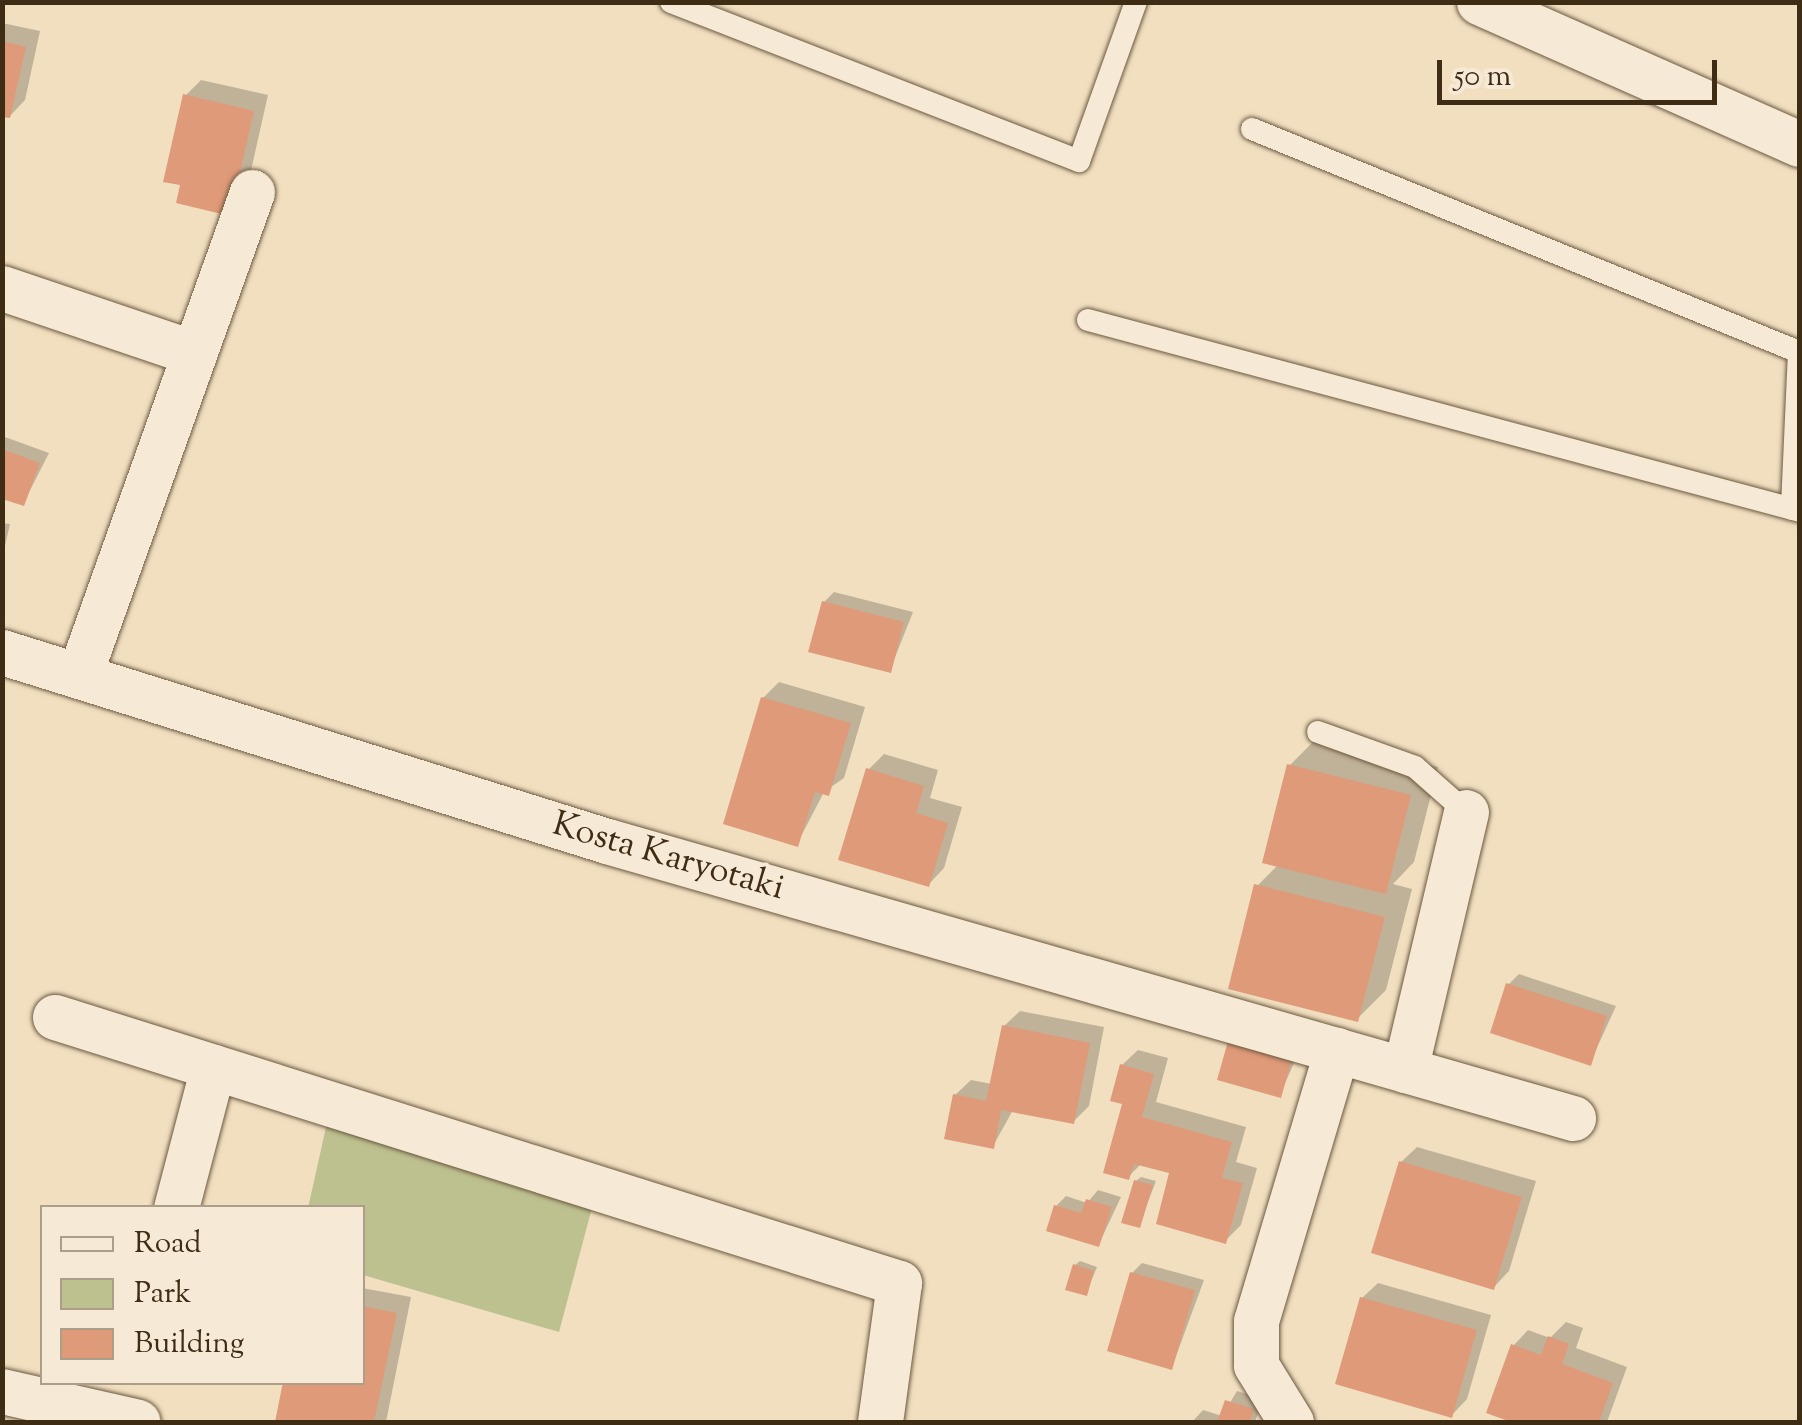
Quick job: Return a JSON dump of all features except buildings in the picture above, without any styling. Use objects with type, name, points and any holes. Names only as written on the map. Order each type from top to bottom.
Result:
[{"type":"street","points":[[1479,2],[1800,144]]},
{"type":"street","points":[[79,676],[252,192]]},
{"type":"street","points":[[2,288],[194,354]]},
{"type":"street","name":"Kosta Karyotaki","points":[[2,652],[606,841],[1573,1118]]},
{"type":"street","points":[[1405,1070],[1466,812]]},
{"type":"street","points":[[55,1017],[899,1283],[880,1422]]},
{"type":"street","points":[[1290,1422],[1256,1365],[1256,1321],[1337,1050]]},
{"type":"street","points":[[177,1205],[213,1067]]},
{"type":"street","points":[[2,1392],[129,1408]]},
{"type":"lane","points":[[671,2],[1080,160],[1136,2]]},
{"type":"lane","points":[[1088,320],[1796,510],[1800,352],[1252,129]]},
{"type":"lane","points":[[1318,732],[1415,766],[1466,812]]},
{"type":"green space","points":[[330,1109],[597,1189],[559,1332],[365,1276],[365,1205],[309,1205]]}]
